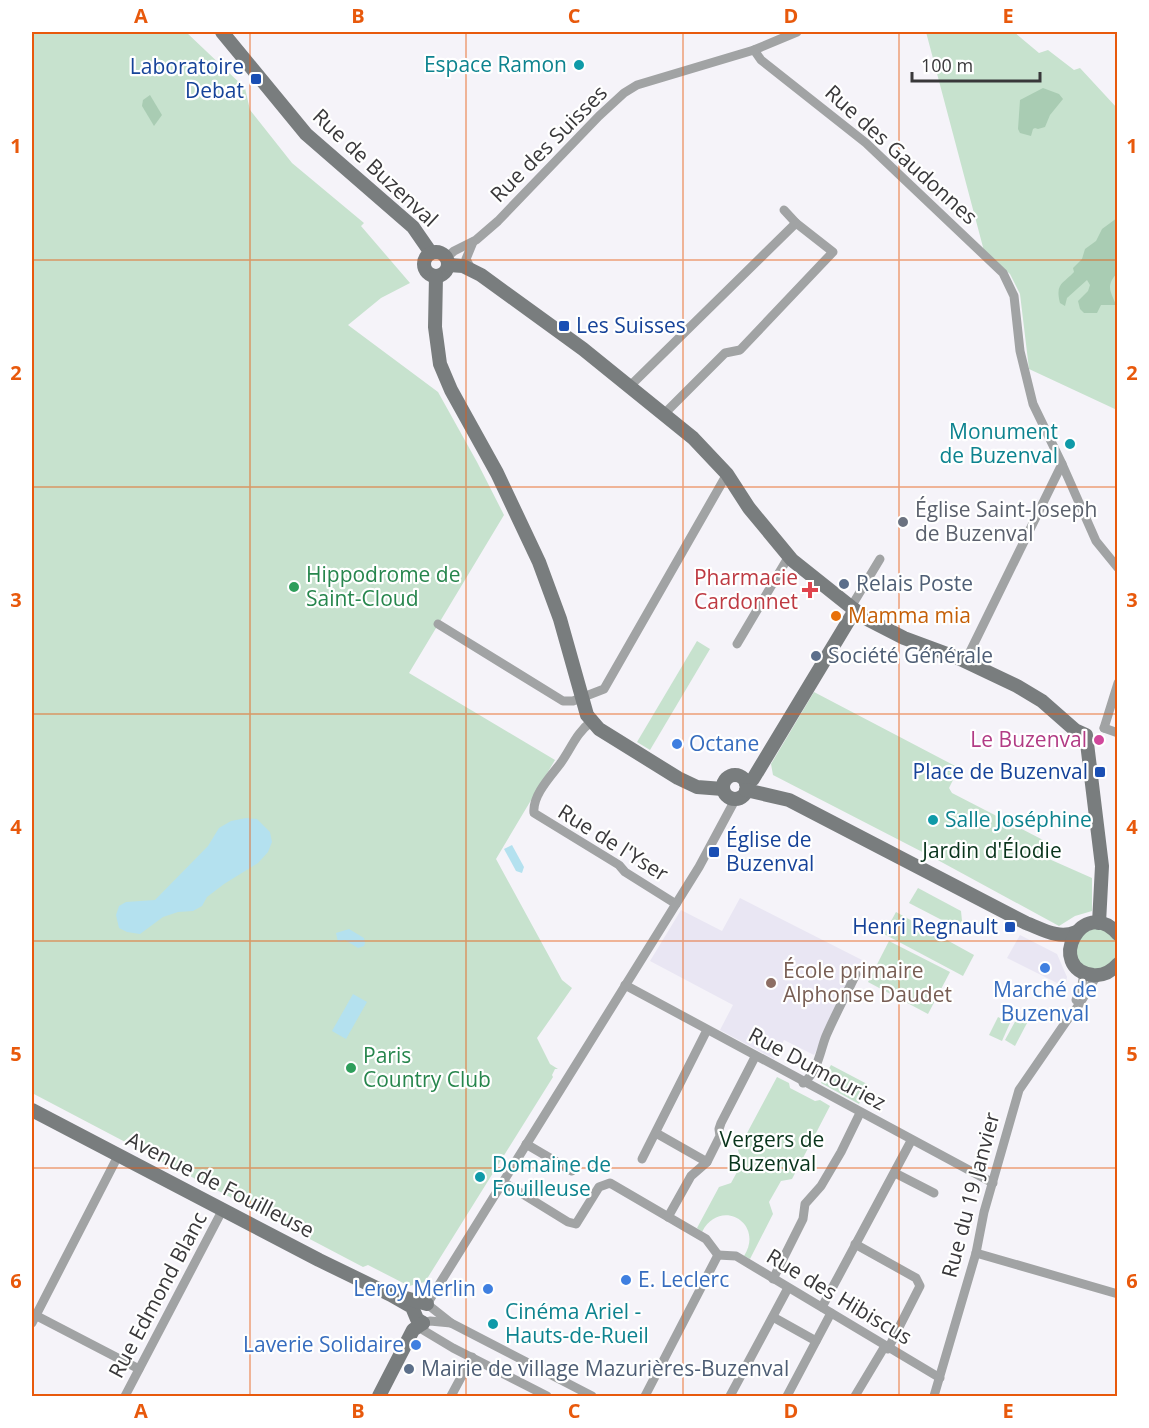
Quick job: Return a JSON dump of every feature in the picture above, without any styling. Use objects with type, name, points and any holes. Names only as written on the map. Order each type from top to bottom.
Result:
[{"type":"street","name":"Rue de Buzenval","points":[[222,32],[306,134],[414,227],[431,253]]},
{"type":"street","name":"Rue des Suisses","points":[[448,261],[454,251],[473,242],[498,221],[624,93],[638,85],[754,50],[791,32]]},
{"type":"street","name":"Rue des Gaudonnes","points":[[754,50],[761,60],[866,143],[1004,273],[1014,296],[1020,351],[1033,404],[1062,464]]},
{"type":"street","points":[[664,414],[725,353],[740,350],[833,252],[796,223],[784,210]]},
{"type":"street","points":[[630,387],[796,223]]},
{"type":"street","points":[[471,269],[466,259],[473,242]]},
{"type":"street","points":[[448,261],[445,273],[436,276],[429,273],[424,266],[426,258],[431,253],[441,252],[448,261],[471,269],[565,335],[693,438],[727,474],[749,508],[789,556],[853,609],[904,638],[1003,679],[1042,701],[1083,738],[1102,866],[1099,923]]},
{"type":"street","points":[[436,276],[435,327],[440,364],[451,390],[497,473],[539,562],[560,619],[585,712],[591,722],[606,734],[687,783],[700,788],[723,789]]},
{"type":"street","points":[[1062,464],[1096,541],[1118,568]]},
{"type":"street","points":[[965,662],[1062,464]]},
{"type":"street","points":[[438,624],[563,701],[581,698],[604,689],[727,474]]},
{"type":"street","points":[[737,644],[789,556]]},
{"type":"street","points":[[379,1396],[413,1330],[423,1323],[427,1304],[699,867],[735,800],[740,798],[753,779],[825,660],[880,559]]},
{"type":"street","points":[[1083,738],[1104,728],[1118,683]]},
{"type":"street","name":"Rue de l'Yser","points":[[591,722],[578,734],[552,772],[534,803],[534,813],[676,904]]},
{"type":"street","points":[[1104,728],[1118,734]]},
{"type":"street","points":[[735,800],[727,797],[723,789],[725,780],[732,776],[741,777],[746,787],[795,803],[1026,923],[1059,935],[1070,935],[1087,924],[1099,923],[1110,927],[1118,934]]},
{"type":"street","points":[[1026,923],[1070,954]]},
{"type":"street","points":[[1076,932],[1070,944],[1070,954],[1075,965],[1083,972],[1110,976],[1118,983]]},
{"type":"street","points":[[1100,975],[1118,964]]},
{"type":"street","name":"Rue du 19 Janvier","points":[[1070,1016],[1081,991],[1083,972]]},
{"type":"street","points":[[803,1083],[808,1079],[820,1056],[825,1037],[856,974]]},
{"type":"street","name":"Rue du 19 Janvier","points":[[934,1396],[976,1252],[984,1212],[1018,1090],[1070,1016],[1080,1006],[1092,982],[1100,975]]},
{"type":"street","name":"Rue Dumouriez","points":[[625,986],[993,1183]]},
{"type":"street","points":[[642,1159],[707,1030]]},
{"type":"street","points":[[668,1217],[691,1176],[707,1162],[720,1136],[721,1123],[755,1057]]},
{"type":"street","name":"Avenue de Fouilleuse","points":[[32,1110],[391,1295],[412,1307],[417,1319],[423,1323],[430,1321],[451,1323]]},
{"type":"street","points":[[773,1279],[803,1219],[805,1204],[821,1185],[842,1152],[860,1113]]},
{"type":"street","points":[[656,1133],[707,1162]]},
{"type":"street","points":[[822,1307],[911,1141]]},
{"type":"street","points":[[526,1144],[572,1171]]},
{"type":"street","points":[[118,1156],[33,1319],[139,1369]]},
{"type":"street","points":[[895,1173],[934,1193]]},
{"type":"street","points":[[503,1182],[568,1222],[576,1224],[599,1186],[610,1183],[712,1244],[718,1255],[645,1396]]},
{"type":"street","name":"Rue Edmond Blanc","points":[[125,1396],[223,1209]]},
{"type":"street","points":[[855,1244],[916,1278],[920,1286],[886,1348],[855,1396]]},
{"type":"street","points":[[976,1252],[1118,1294]]},
{"type":"street","name":"Rue des Hibiscus","points":[[718,1255],[736,1256],[886,1348],[940,1378]]},
{"type":"street","points":[[730,1396],[788,1288]]},
{"type":"street","name":"Avenue de Fouilleuse","points":[[391,1295],[411,1298],[427,1304],[451,1323],[592,1396]]},
{"type":"street","points":[[412,1307],[427,1304]]},
{"type":"street","points":[[787,1396],[831,1313]]},
{"type":"street","points":[[772,1317],[816,1341]]},
{"type":"street","name":"Avenue de Fouilleuse","points":[[423,1323],[423,1330],[548,1396]]},
{"type":"street","points":[[451,1396],[472,1357]]},
{"type":"shaded area","name":"École primaire Alphonse Daudet","points":[[740,898],[862,960],[814,1055],[784,1040],[774,1059],[720,1030],[733,1005],[650,961],[681,910],[722,931]]},
{"type":"shaded area","name":"Marché de Buzenval","points":[[1020,935],[1057,954],[1067,977],[1065,987],[1007,958]]},
{"type":"green space","name":"Hippodrome de Saint-Cloud","points":[[32,32],[186,32],[245,88],[250,110],[292,163],[364,223],[361,226],[410,283],[381,298],[348,325],[438,392],[504,515],[409,673],[555,760],[496,859],[562,980],[572,988],[537,1038],[550,1064],[558,1069],[555,1069],[553,1077],[425,1282],[409,1286],[368,1265],[363,1267],[32,1093]]},
{"type":"green space","points":[[926,32],[1014,32],[1039,53],[1048,50],[1074,70],[1080,68],[1117,108],[1117,410],[1029,369],[1020,294],[1010,274],[984,251]]},
{"type":"green space","points":[[1043,88],[1059,94],[1063,99],[1050,115],[1045,127],[1033,129],[1031,136],[1020,133],[1018,129],[1020,100]]},
{"type":"green space","points":[[150,95],[162,115],[154,126],[142,106],[143,100]]},
{"type":"green space","points":[[1117,218],[1117,273],[1110,286],[1116,305],[1101,305],[1097,313],[1084,313],[1078,301],[1088,291],[1090,285],[1087,280],[1067,298],[1065,306],[1060,303],[1061,284],[1074,272],[1073,268],[1082,259],[1085,249],[1096,241],[1102,229]]},
{"type":"green space","points":[[697,641],[710,649],[650,750],[637,742]]},
{"type":"green space","name":"Jardin d'Élodie","points":[[814,692],[959,768],[949,788],[952,793],[1045,841],[1040,855],[1092,878],[1092,911],[1075,916],[1059,926],[773,775],[771,764]]},
{"type":"green space","points":[[918,888],[961,911],[963,931],[909,903]]},
{"type":"green space","points":[[896,912],[974,955],[963,976],[884,934]]},
{"type":"green space","points":[[1097,927],[1115,938],[1119,948],[1116,957],[1100,971],[1083,967],[1075,956],[1078,936]]},
{"type":"green space","points":[[889,941],[950,972],[928,1014],[868,982]]},
{"type":"green space","points":[[998,1017],[1010,1023],[1002,1041],[989,1035]]},
{"type":"green space","points":[[1017,1018],[1027,1023],[1015,1046],[1005,1040]]},
{"type":"green space","points":[[831,1065],[869,1085],[859,1104],[821,1083]]},
{"type":"green space","name":"Vergers de Buzenval","points":[[777,1077],[789,1083],[790,1088],[830,1106],[792,1179],[781,1181],[769,1202],[773,1214],[750,1259],[744,1256],[749,1244],[749,1233],[738,1218],[719,1216],[702,1232],[697,1228],[719,1187],[731,1183],[742,1163],[738,1150]]},
{"type":"water","points":[[246,818],[257,819],[270,832],[272,842],[268,852],[258,863],[224,884],[207,897],[202,906],[193,911],[178,912],[163,917],[140,934],[119,928],[116,915],[119,906],[126,902],[155,900],[208,846],[219,828],[231,821]]},
{"type":"water","points":[[512,845],[524,867],[522,873],[516,871],[504,849]]},
{"type":"water","points":[[349,929],[364,938],[364,946],[358,948],[345,940],[338,942],[336,933]]},
{"type":"water","points":[[353,994],[367,1002],[346,1039],[332,1031]]},
{"type":"place","name":"Espace Ramon","points":[[579,65]]},
{"type":"place","name":"Laboratoire Debat","points":[[256,79]]},
{"type":"place","name":"Les Suisses","points":[[564,326]]},
{"type":"place","name":"Monument de Buzenval","points":[[1070,444]]},
{"type":"place","name":"Église Saint-Joseph de Buzenval","points":[[903,522]]},
{"type":"place","name":"Relais Poste","points":[[844,584]]},
{"type":"place","name":"Hippodrome de Saint-Cloud","points":[[294,587]]},
{"type":"place","name":"Pharmacie Cardonnet","points":[[810,590]]},
{"type":"place","name":"Mamma mia","points":[[836,616]]},
{"type":"place","name":"Société Générale","points":[[816,656]]},
{"type":"place","name":"Le Buzenval","points":[[1099,740]]},
{"type":"place","name":"Octane","points":[[677,744]]},
{"type":"place","name":"Place de Buzenval","points":[[1100,772]]},
{"type":"place","name":"Salle Joséphine","points":[[933,820]]},
{"type":"place","name":"Église de Buzenval","points":[[714,852]]},
{"type":"place","name":"Henri Regnault","points":[[1010,927]]},
{"type":"place","name":"Marché de Buzenval","points":[[1045,968]]},
{"type":"place","name":"École primaire Alphonse Daudet","points":[[771,983]]},
{"type":"place","name":"Paris Country Club","points":[[351,1068]]},
{"type":"place","name":"Domaine de Fouilleuse","points":[[480,1177]]},
{"type":"place","name":"E. Leclerc","points":[[626,1280]]},
{"type":"place","name":"Leroy Merlin","points":[[488,1289]]},
{"type":"place","name":"Cinéma Ariel - Hauts-de-Rueil","points":[[493,1324]]},
{"type":"place","name":"Laverie Solidaire","points":[[416,1345]]},
{"type":"place","name":"Mairie de village Mazurières-Buzenval","points":[[409,1369]]}]
